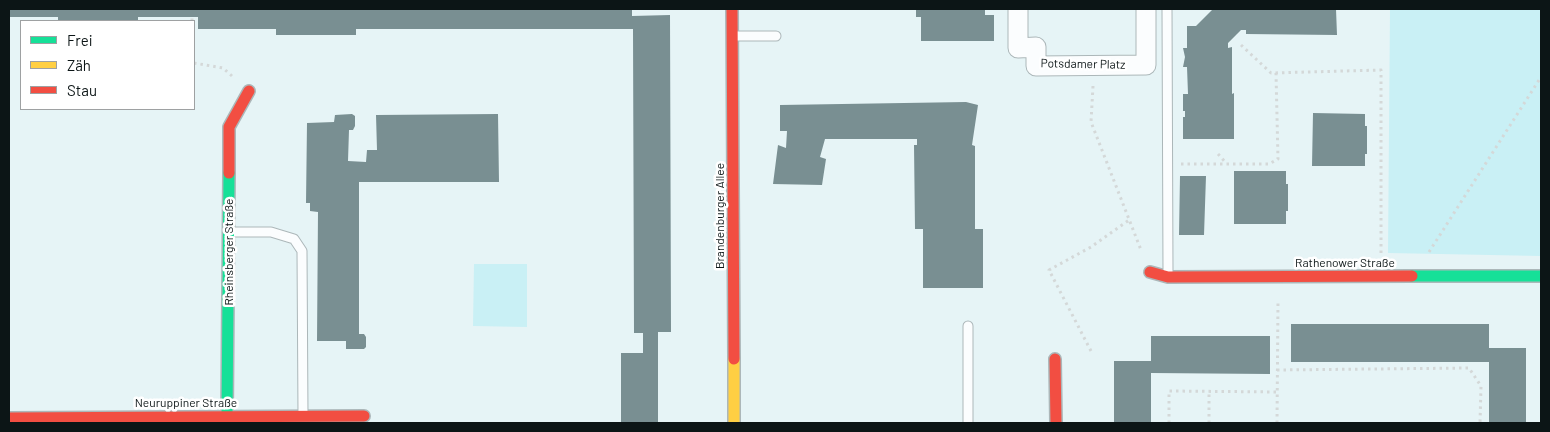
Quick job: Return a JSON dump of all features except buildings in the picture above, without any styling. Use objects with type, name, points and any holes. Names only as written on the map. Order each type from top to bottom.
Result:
[{"type":"street","name":"Brandenburger Allee","points":[[732,9],[734,423]]},
{"type":"street","name":"Potsdamer Platz","points":[[1018,9],[1018,48],[1036,48],[1036,66],[1146,65],[1146,9]]},
{"type":"street","name":"Rheinsberger Straße","points":[[227,417],[229,127],[249,91]]},
{"type":"street","name":"Rathenower Straße","points":[[1150,272],[1168,277],[1541,276]]},
{"type":"street","points":[[1055,359],[1056,423]]},
{"type":"street","name":"Neuruppiner Straße","points":[[9,418],[227,417],[307,419],[364,416]]},
{"type":"lane","points":[[1167,9],[1168,277]]},
{"type":"lane","points":[[732,36],[776,36]]},
{"type":"lane","points":[[229,232],[271,232],[294,239],[302,251],[307,419]]},
{"type":"lane","points":[[968,326],[968,423]]},
{"type":"path","points":[[1241,45],[1271,73],[1381,70],[1381,276]]},
{"type":"path","points":[[195,63],[223,68],[249,91]]},
{"type":"path","points":[[1094,65],[1091,122],[1150,272]]},
{"type":"path","points":[[1168,164],[1269,164],[1278,159],[1276,73]]},
{"type":"path","points":[[1414,276],[1541,77]]},
{"type":"path","points":[[1218,154],[1226,164]]},
{"type":"path","points":[[1091,351],[1049,270],[1091,247],[1130,220]]},
{"type":"path","points":[[1276,423],[1278,301]]},
{"type":"path","points":[[1277,370],[1469,368],[1481,386],[1480,423]]},
{"type":"path","points":[[1170,423],[1169,391],[1278,392]]},
{"type":"path","points":[[1209,391],[1209,423]]},
{"type":"shaded area","points":[[1390,9],[1541,9],[1541,256],[1388,253]]},
{"type":"shaded area","points":[[474,264],[527,264],[527,327],[473,326]]},
{"type":"traffic: fast","points":[[227,417],[229,173]]},
{"type":"traffic: fast","points":[[1412,276],[1541,276]]},
{"type":"traffic: slow","points":[[734,359],[734,423]]},
{"type":"traffic: jam","points":[[732,9],[734,359]]},
{"type":"traffic: jam","points":[[229,173],[229,127],[249,91]]},
{"type":"traffic: jam","points":[[1150,272],[1168,277],[1412,276]]},
{"type":"traffic: jam","points":[[1055,359],[1056,423]]},
{"type":"traffic: jam","points":[[9,418],[364,416]]}]
